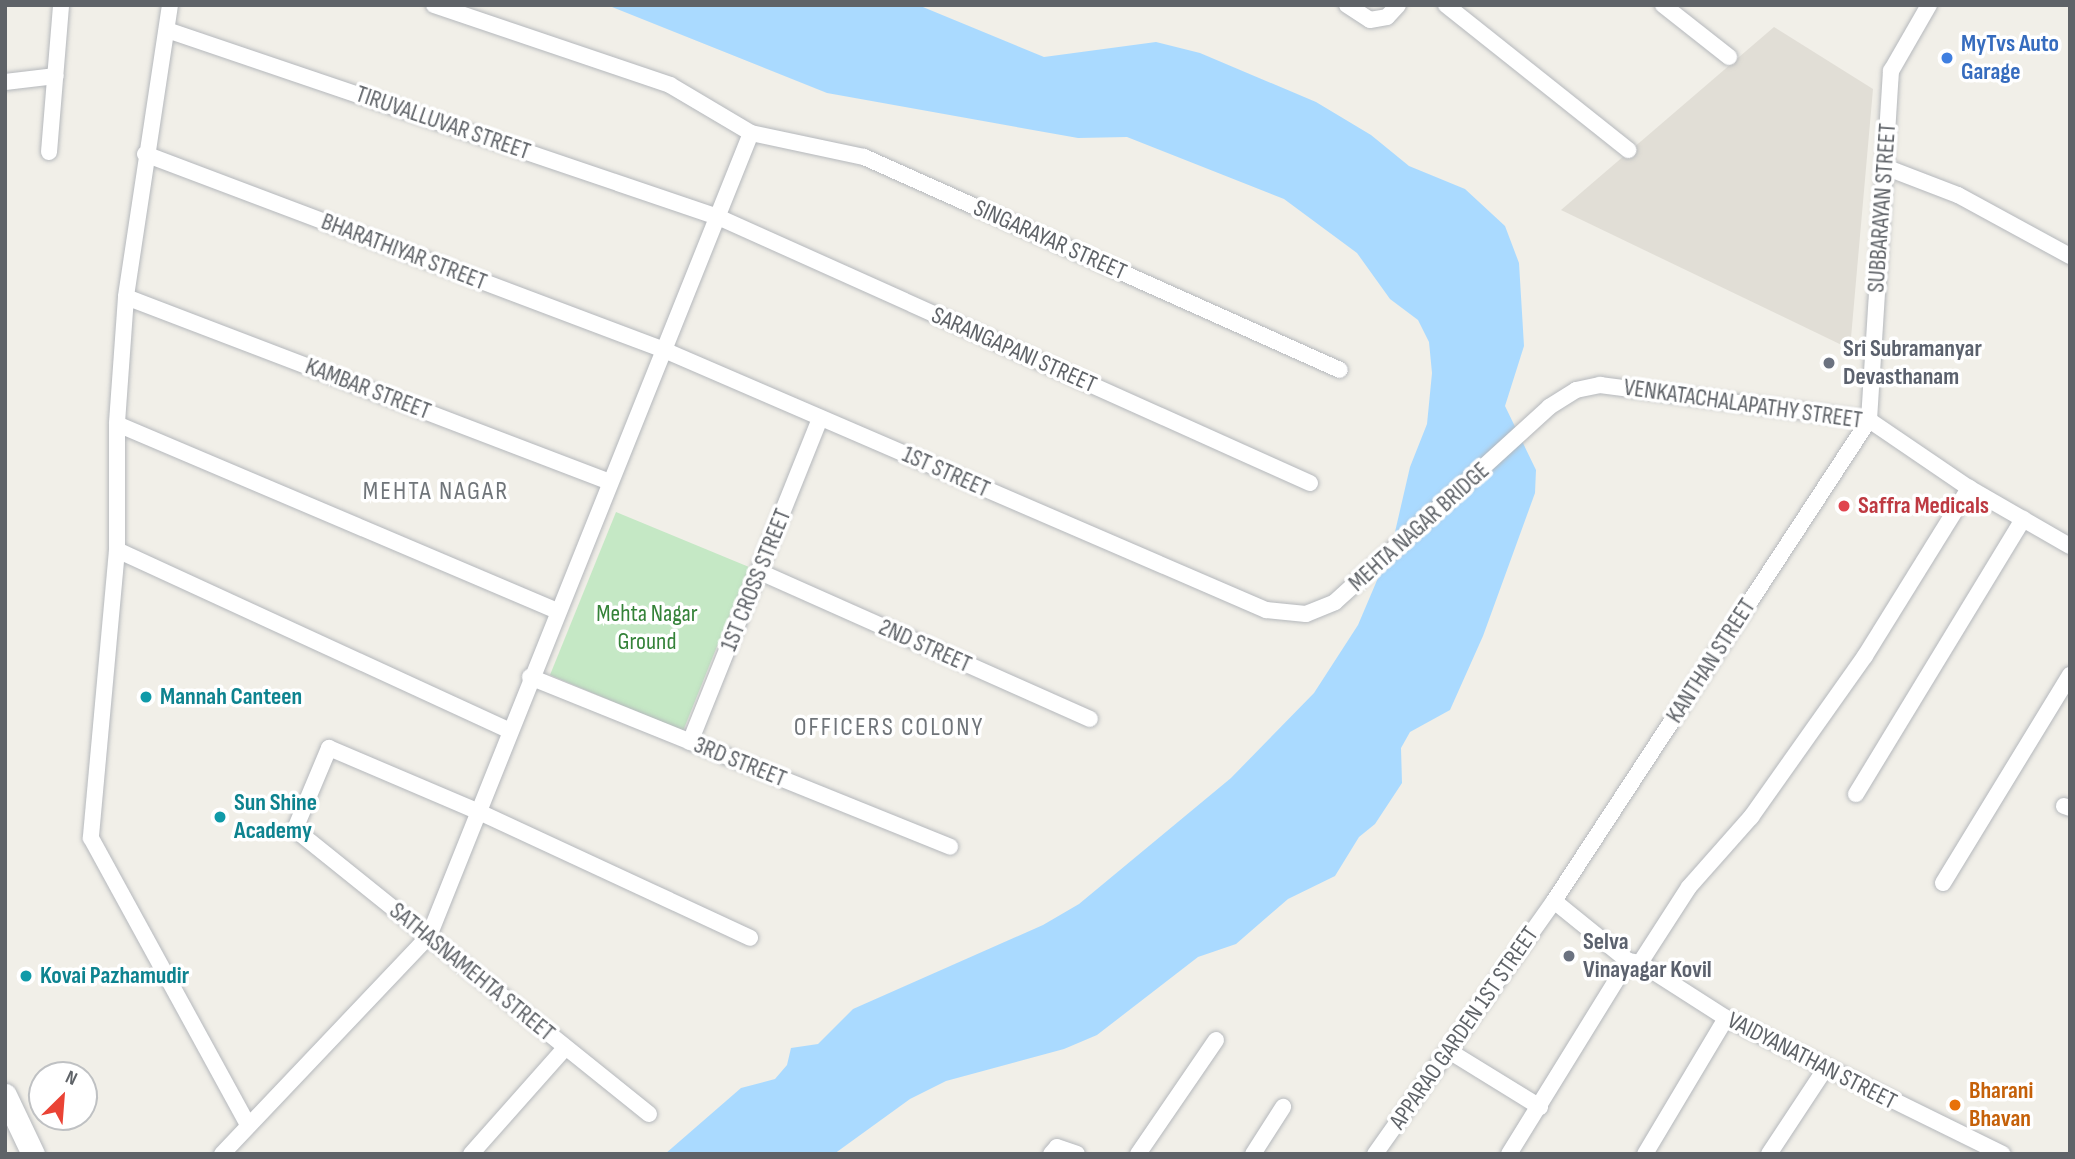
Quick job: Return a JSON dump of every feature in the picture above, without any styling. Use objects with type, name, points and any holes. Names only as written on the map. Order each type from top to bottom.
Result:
[{"type":"main road","points":[[5,1095],[33,1154]]},
{"type":"street","points":[[49,152],[61,5]]},
{"type":"street","points":[[170,5],[145,154],[126,297],[117,424],[117,550],[92,838],[248,1125]]},
{"type":"street","name":"SINGARAYAR STREET","points":[[433,5],[670,85],[751,133],[864,157],[1340,370]]},
{"type":"street","points":[[1347,5],[1370,20],[1387,17],[1398,5]]},
{"type":"street","points":[[1446,5],[1628,150]]},
{"type":"street","points":[[1663,5],[1730,57]]},
{"type":"street","name":"SUBBARAYAN STREET","points":[[1869,420],[1891,71],[1929,5]]},
{"type":"street","name":"TIRUVALLUVAR STREET","points":[[167,30],[718,217]]},
{"type":"street","points":[[5,82],[56,76]]},
{"type":"street","points":[[222,1154],[429,936],[530,677],[751,133]]},
{"type":"street","name":"BHARATHIYAR STREET","points":[[145,154],[664,350]]},
{"type":"street","points":[[1885,167],[1958,195],[2070,256]]},
{"type":"street","name":"SARANGAPANI STREET","points":[[718,217],[1310,483]]},
{"type":"street","name":"KAMBAR STREET","points":[[126,297],[610,482]]},
{"type":"street","name":"1ST STREET","points":[[664,350],[1228,595]]},
{"type":"street","name":"VENKATACHALAPATHY STREET","points":[[1592,386],[1615,385],[1869,420],[1969,488],[2070,546]]},
{"type":"street","name":"MEHTA NAGAR BRIDGE","points":[[1228,595],[1246,603],[1295,615],[1335,601],[1549,407],[1592,386]]},
{"type":"street","name":"1ST CROSS STREET","points":[[690,742],[820,418]]},
{"type":"street","name":"KANTHAN STREET","points":[[1553,901],[1869,420]]},
{"type":"street","points":[[117,424],[557,611]]},
{"type":"street","points":[[1509,1154],[1634,962],[1689,887],[1751,817],[1865,656],[1969,488]]},
{"type":"street","points":[[1856,794],[2023,519]]},
{"type":"street","points":[[117,550],[509,730]]},
{"type":"street","name":"2ND STREET","points":[[760,572],[1090,719]]},
{"type":"street","points":[[1943,883],[2070,675]]},
{"type":"street","name":"3RD STREET","points":[[530,677],[950,847]]},
{"type":"street","name":"SATHASNAMEHTA STREET","points":[[477,811],[328,748],[295,829],[649,1114]]},
{"type":"street","points":[[477,811],[750,938]]},
{"type":"street","name":"VAIDYANATHAN STREET","points":[[1553,901],[1634,962],[1726,1018],[2002,1154]]},
{"type":"street","name":"APPARAO GARDEN 1ST STREET","points":[[1375,1154],[1553,901]]},
{"type":"street","points":[[1645,1154],[1726,1018]]},
{"type":"street","points":[[1138,1154],[1216,1040]]},
{"type":"street","points":[[471,1154],[565,1048]]},
{"type":"street","points":[[1449,1051],[1540,1107]]},
{"type":"street","points":[[1769,1154],[1825,1069]]},
{"type":"street","points":[[1253,1154],[1283,1107]]},
{"type":"street","points":[[1051,1154],[1057,1147],[1077,1154]]},
{"type":"shaded area","points":[[1774,27],[1873,89],[1850,349],[1561,210]]},
{"type":"green space","name":"Mehta Nagar Ground","points":[[616,512],[749,567],[683,731],[550,675]]},
{"type":"water","points":[[607,5],[918,5],[1044,57],[1156,42],[1200,53],[1316,102],[1371,135],[1409,166],[1465,189],[1505,226],[1519,263],[1524,346],[1505,406],[1536,470],[1535,493],[1483,636],[1450,710],[1410,732],[1401,748],[1402,783],[1375,824],[1359,837],[1335,876],[1288,899],[1236,944],[1198,957],[1097,1035],[1064,1049],[946,1081],[910,1099],[834,1154],[665,1154],[741,1088],[775,1079],[787,1065],[791,1048],[818,1044],[853,1009],[1043,925],[1079,904],[1231,778],[1314,693],[1358,625],[1392,545],[1410,467],[1427,424],[1432,373],[1429,342],[1418,320],[1390,299],[1357,253],[1284,199],[1127,137],[1078,138],[827,93]]},
{"type":"place","name":"MyTvs Auto Garage","points":[[1947,58]]},
{"type":"place","name":"Sri Subramanyar Devasthanam","points":[[1829,363]]},
{"type":"place","name":"Saffra Medicals","points":[[1844,506]]},
{"type":"place","name":"Mannah Canteen","points":[[146,697]]},
{"type":"place","name":"Sun Shine Academy","points":[[220,817]]},
{"type":"place","name":"Selva Vinayagar Kovil","points":[[1569,956]]},
{"type":"place","name":"Kovai Pazhamudir","points":[[26,976]]},
{"type":"place","name":"Bharani Bhavan","points":[[1955,1105]]},
{"type":"district","name":"MEHTA NAGAR","points":[[436,492]]},
{"type":"district","name":"OFFICERS COLONY","points":[[889,728]]}]
